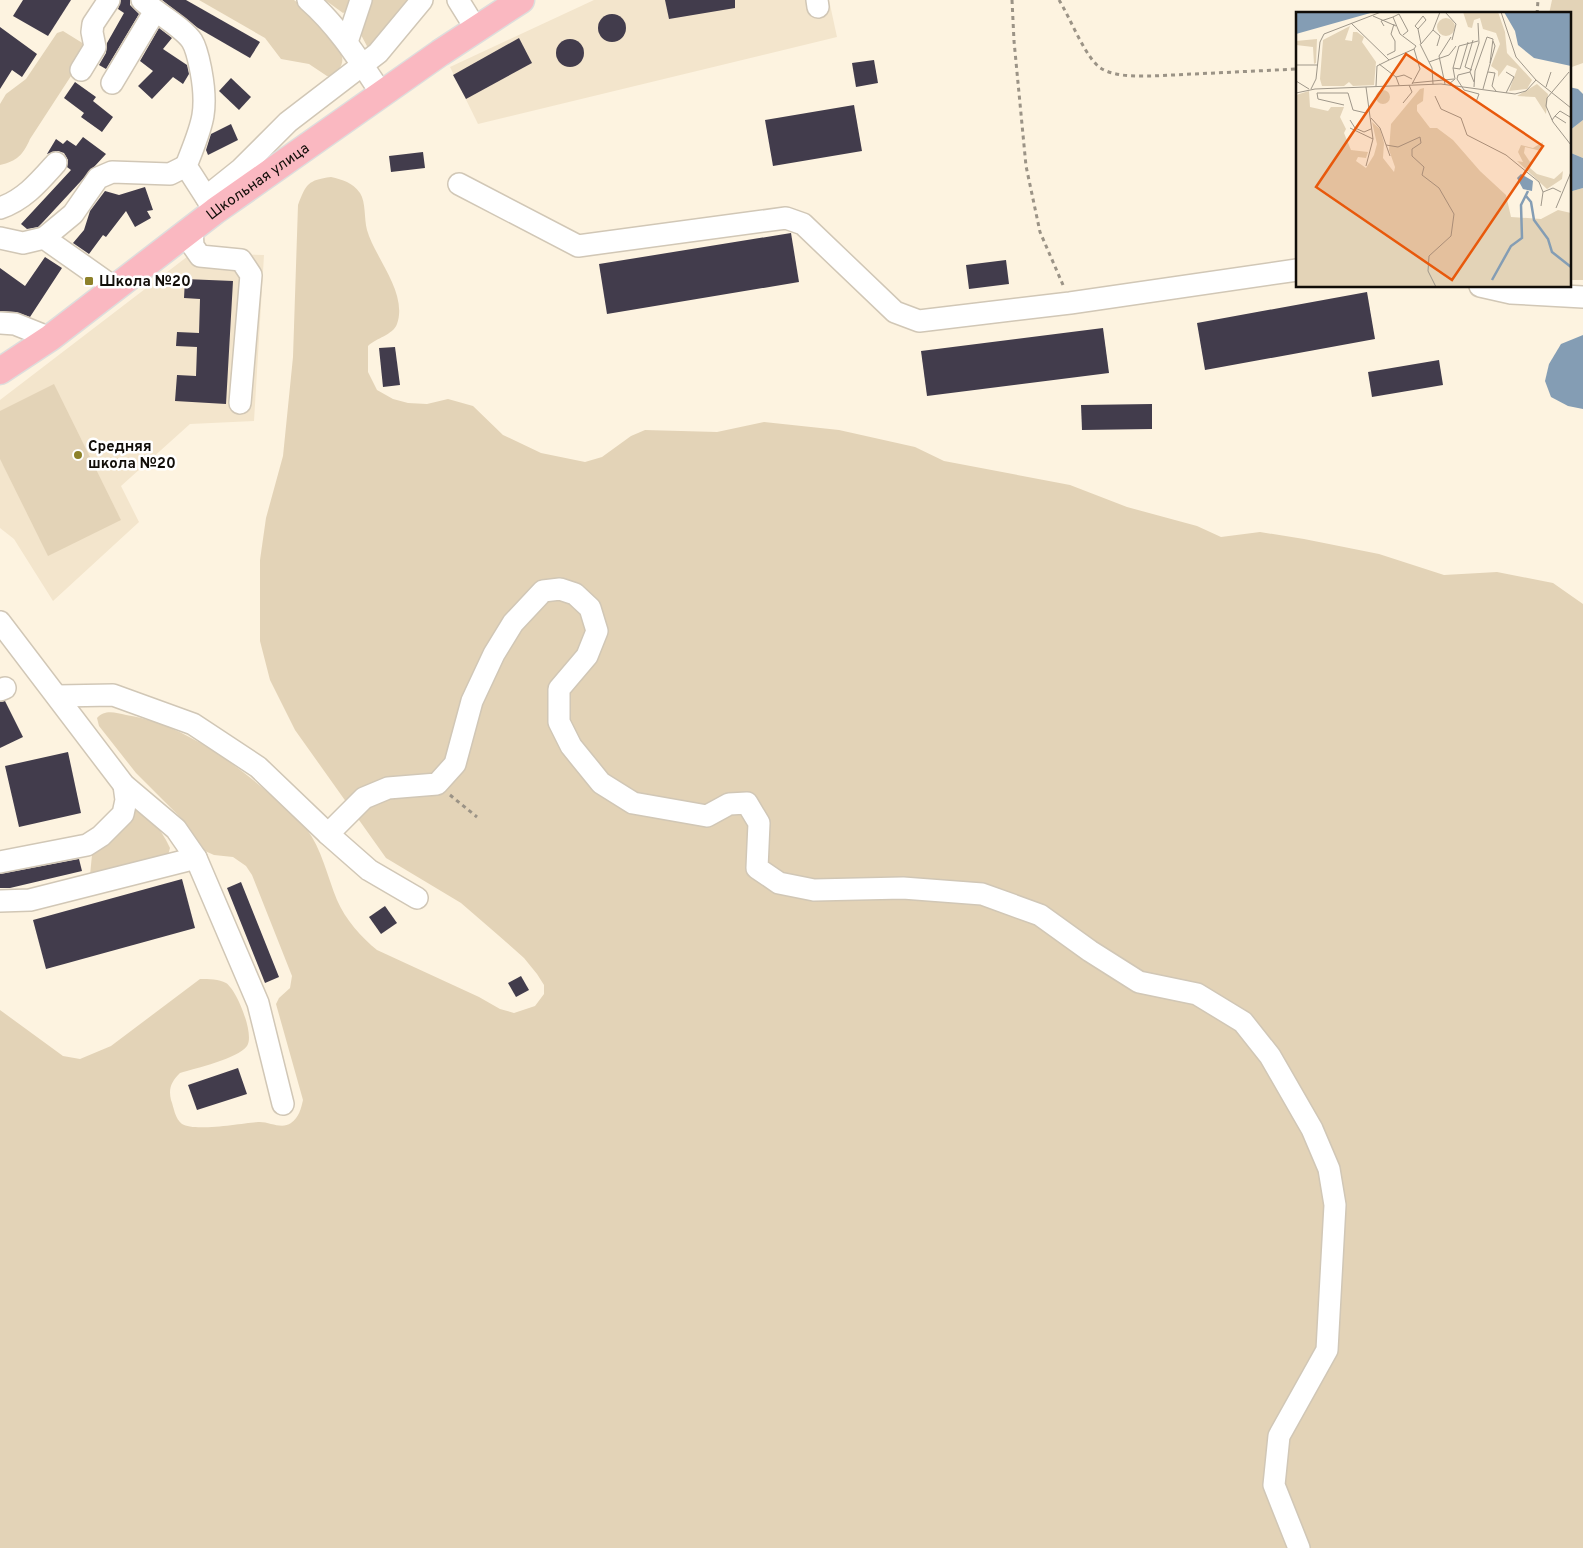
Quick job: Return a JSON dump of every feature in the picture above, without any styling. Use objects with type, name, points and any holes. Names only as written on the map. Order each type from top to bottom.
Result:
[{"type":"main road","name":"Школьная улица","points":[[0,371],[50,338],[192,228],[210,204],[381,94],[512,3]]},
{"type":"lane","points":[[81,70],[95,47],[92,32],[93,24],[109,0]]},
{"type":"lane","points":[[308,0],[323,13],[347,42],[381,94]]},
{"type":"lane","points":[[347,42],[361,0]]},
{"type":"lane","points":[[186,166],[210,204],[282,127],[378,53],[422,0]]},
{"type":"lane","points":[[458,0],[476,29]]},
{"type":"lane","points":[[0,238],[23,243],[44,238],[73,214],[98,178],[112,172],[170,174],[186,166],[205,110],[200,65],[192,41],[148,6],[112,83]]},
{"type":"lane","points":[[0,208],[12,204],[34,187],[56,163]]},
{"type":"lane","points":[[459,184],[578,246],[786,218],[803,224],[895,312],[919,321],[1070,303],[1296,270]]},
{"type":"lane","points":[[192,228],[193,246],[200,256],[240,260],[251,275],[240,403]]},
{"type":"lane","points":[[44,238],[115,288]]},
{"type":"lane","points":[[1489,288],[1511,293],[1583,297]]},
{"type":"lane","points":[[0,323],[15,324],[50,338]]},
{"type":"lane","points":[[328,834],[364,798],[388,788],[437,784],[455,764],[472,701],[494,654],[513,622],[543,591],[560,588],[575,594],[590,608],[597,631],[587,656],[559,689],[559,722],[571,746],[601,783],[633,803],[707,816],[729,804],[747,803],[759,823],[758,868],[779,883],[814,890],[903,888],[982,894],[1040,915],[1139,982],[1197,994],[1243,1022],[1270,1056],[1312,1129],[1329,1169],[1335,1205],[1327,1350],[1279,1436],[1274,1485],[1299,1548]]},
{"type":"lane","points":[[0,622],[124,785],[176,829],[196,858],[258,1004],[284,1104]]},
{"type":"lane","points":[[58,696],[113,695],[193,724],[258,767],[369,870],[417,898]]},
{"type":"lane","points":[[0,862],[87,845],[101,836],[123,814],[126,800],[124,785]]},
{"type":"lane","points":[[0,901],[30,900],[196,858]]},
{"type":"path","points":[[1012,0],[1026,166],[1040,232],[1070,303]]},
{"type":"path","points":[[1059,0],[1091,59],[1100,68],[1110,72],[1129,76],[1152,76],[1296,69]]},
{"type":"path","points":[[437,784],[477,817]]},
{"type":"shaded area","points":[[199,0],[294,0],[314,18],[340,50],[342,57],[341,66],[332,76],[327,76],[309,64],[281,59],[265,38]]},
{"type":"shaded area","points":[[325,0],[350,0],[347,11],[343,13]]},
{"type":"shaded area","points":[[371,0],[409,0],[388,30],[368,48],[360,33]]},
{"type":"shaded area","points":[[594,0],[829,0],[837,37],[478,124],[450,67]]},
{"type":"shaded area","points":[[1552,0],[1583,0],[1583,63],[1570,68],[1570,12],[1549,12]]},
{"type":"shaded area","points":[[63,31],[84,44],[84,56],[22,153],[11,162],[0,165],[0,104],[6,94],[26,79],[57,33]]},
{"type":"shaded area","points":[[1583,120],[1583,158],[1571,153],[1570,130]]},
{"type":"shaded area","points":[[331,177],[343,180],[360,193],[367,230],[398,300],[399,312],[395,328],[368,346],[368,372],[377,390],[393,399],[408,403],[427,404],[448,399],[473,406],[503,435],[541,453],[585,462],[602,457],[631,436],[645,430],[717,432],[764,422],[839,430],[915,447],[944,461],[1070,485],[1127,507],[1197,526],[1221,537],[1260,532],[1379,554],[1444,575],[1497,572],[1553,583],[1583,604],[1583,1548],[0,1548],[0,1010],[63,1056],[80,1059],[111,1046],[200,979],[220,981],[230,987],[240,1003],[247,1023],[249,1040],[247,1046],[235,1055],[180,1073],[177,1076],[171,1085],[170,1092],[178,1119],[182,1124],[197,1127],[258,1122],[283,1126],[291,1123],[296,1118],[303,1100],[276,1004],[279,998],[290,988],[292,976],[252,875],[246,866],[233,857],[214,855],[205,851],[185,822],[136,773],[99,726],[97,718],[104,713],[115,713],[148,720],[169,727],[209,748],[264,789],[297,819],[312,836],[340,907],[354,928],[377,950],[479,997],[500,1009],[514,1013],[535,1006],[544,994],[544,985],[524,958],[461,903],[386,858],[295,730],[270,680],[260,641],[260,560],[266,518],[283,456],[293,357],[298,205],[303,192],[309,184]]},
{"type":"shaded area","points":[[1583,188],[1583,280],[1570,280],[1570,192]]},
{"type":"shaded area","name":"Средняя школа №20","points":[[192,253],[264,255],[254,421],[190,424],[121,486],[139,522],[53,601],[14,539],[0,528],[0,400]]},
{"type":"shaded area","points":[[54,384],[121,520],[48,556],[0,459],[0,411]]},
{"type":"shaded area","points":[[136,809],[152,820],[164,836],[170,848],[168,855],[90,875],[92,855]]},
{"type":"water","points":[[1570,87],[1578,89],[1583,94],[1583,120],[1570,130]]},
{"type":"water","points":[[1570,151],[1583,158],[1583,188],[1570,192]]},
{"type":"water","points":[[1583,335],[1583,409],[1568,406],[1551,397],[1545,381],[1549,364],[1561,344]]},
{"type":"building","points":[[23,0],[71,0],[48,36],[13,16]]},
{"type":"building","points":[[121,0],[130,0],[130,5],[139,14],[106,69],[99,65],[106,53],[107,43],[124,13],[118,9]]},
{"type":"building","points":[[162,0],[186,0],[260,42],[250,58],[198,28]]},
{"type":"building","points":[[665,0],[735,0],[735,8],[669,19]]},
{"type":"building","points":[[612,14],[622,18],[626,28],[622,38],[612,42],[602,38],[598,28],[602,18]]},
{"type":"building","points":[[0,27],[37,54],[22,77],[12,70],[0,89]]},
{"type":"building","points":[[159,28],[172,38],[163,49],[187,65],[189,74],[183,84],[173,77],[152,99],[138,86],[153,71],[140,61]]},
{"type":"building","points":[[519,38],[532,63],[466,99],[453,75]]},
{"type":"building","points":[[570,39],[580,43],[584,53],[580,63],[570,67],[560,63],[556,53],[560,43]]},
{"type":"building","points":[[874,60],[878,83],[856,87],[852,63]]},
{"type":"building","points":[[231,78],[251,97],[239,110],[219,91]]},
{"type":"building","points":[[75,82],[96,97],[93,101],[113,117],[102,132],[81,117],[84,113],[64,98]]},
{"type":"building","points":[[854,105],[862,151],[773,166],[765,120]]},
{"type":"building","points":[[231,124],[238,140],[208,155],[206,150],[211,134]]},
{"type":"building","points":[[83,137],[106,154],[38,227],[27,229],[21,224],[71,170],[67,167],[68,160],[64,153],[58,151],[47,154],[56,139],[63,144],[67,140],[76,146]]},
{"type":"building","points":[[423,152],[425,168],[391,172],[389,156]]},
{"type":"building","points":[[145,187],[153,210],[147,211],[151,218],[135,227],[126,211],[106,237],[103,235],[89,254],[73,243],[84,230],[90,211],[105,191],[119,195]]},
{"type":"building","points":[[791,233],[799,282],[607,314],[599,264]]},
{"type":"building","points":[[45,257],[62,268],[30,317],[16,312],[0,311],[0,268],[25,286]]},
{"type":"building","points":[[1006,260],[1009,284],[969,289],[966,265]]},
{"type":"building","points":[[185,279],[233,281],[226,404],[175,401],[177,375],[196,376],[197,347],[176,346],[177,332],[199,333],[200,299],[184,298]]},
{"type":"building","points":[[1367,292],[1375,339],[1205,370],[1197,323]]},
{"type":"building","points":[[1103,328],[1109,373],[927,396],[921,351]]},
{"type":"building","points":[[395,347],[400,385],[383,387],[379,348]]},
{"type":"building","points":[[1439,360],[1443,385],[1372,397],[1368,372]]},
{"type":"building","points":[[1152,404],[1152,429],[1082,430],[1081,405]]},
{"type":"building","points":[[5,701],[23,737],[0,748],[0,702]]},
{"type":"building","points":[[68,752],[81,813],[19,827],[5,766]]},
{"type":"building","points":[[79,859],[82,871],[10,888],[0,888],[0,874]]},
{"type":"building","points":[[182,879],[195,928],[46,969],[33,920]]},
{"type":"building","points":[[241,882],[279,977],[265,983],[227,888]]},
{"type":"building","points":[[385,906],[397,923],[381,934],[369,917]]},
{"type":"building","points":[[521,976],[529,990],[516,997],[508,983]]},
{"type":"building","points":[[238,1068],[247,1094],[197,1110],[188,1085]]},
{"type":"place","name":"Школа №20","points":[[89,281]]},
{"type":"place","name":"Средняя школа №20","points":[[78,455]]}]
